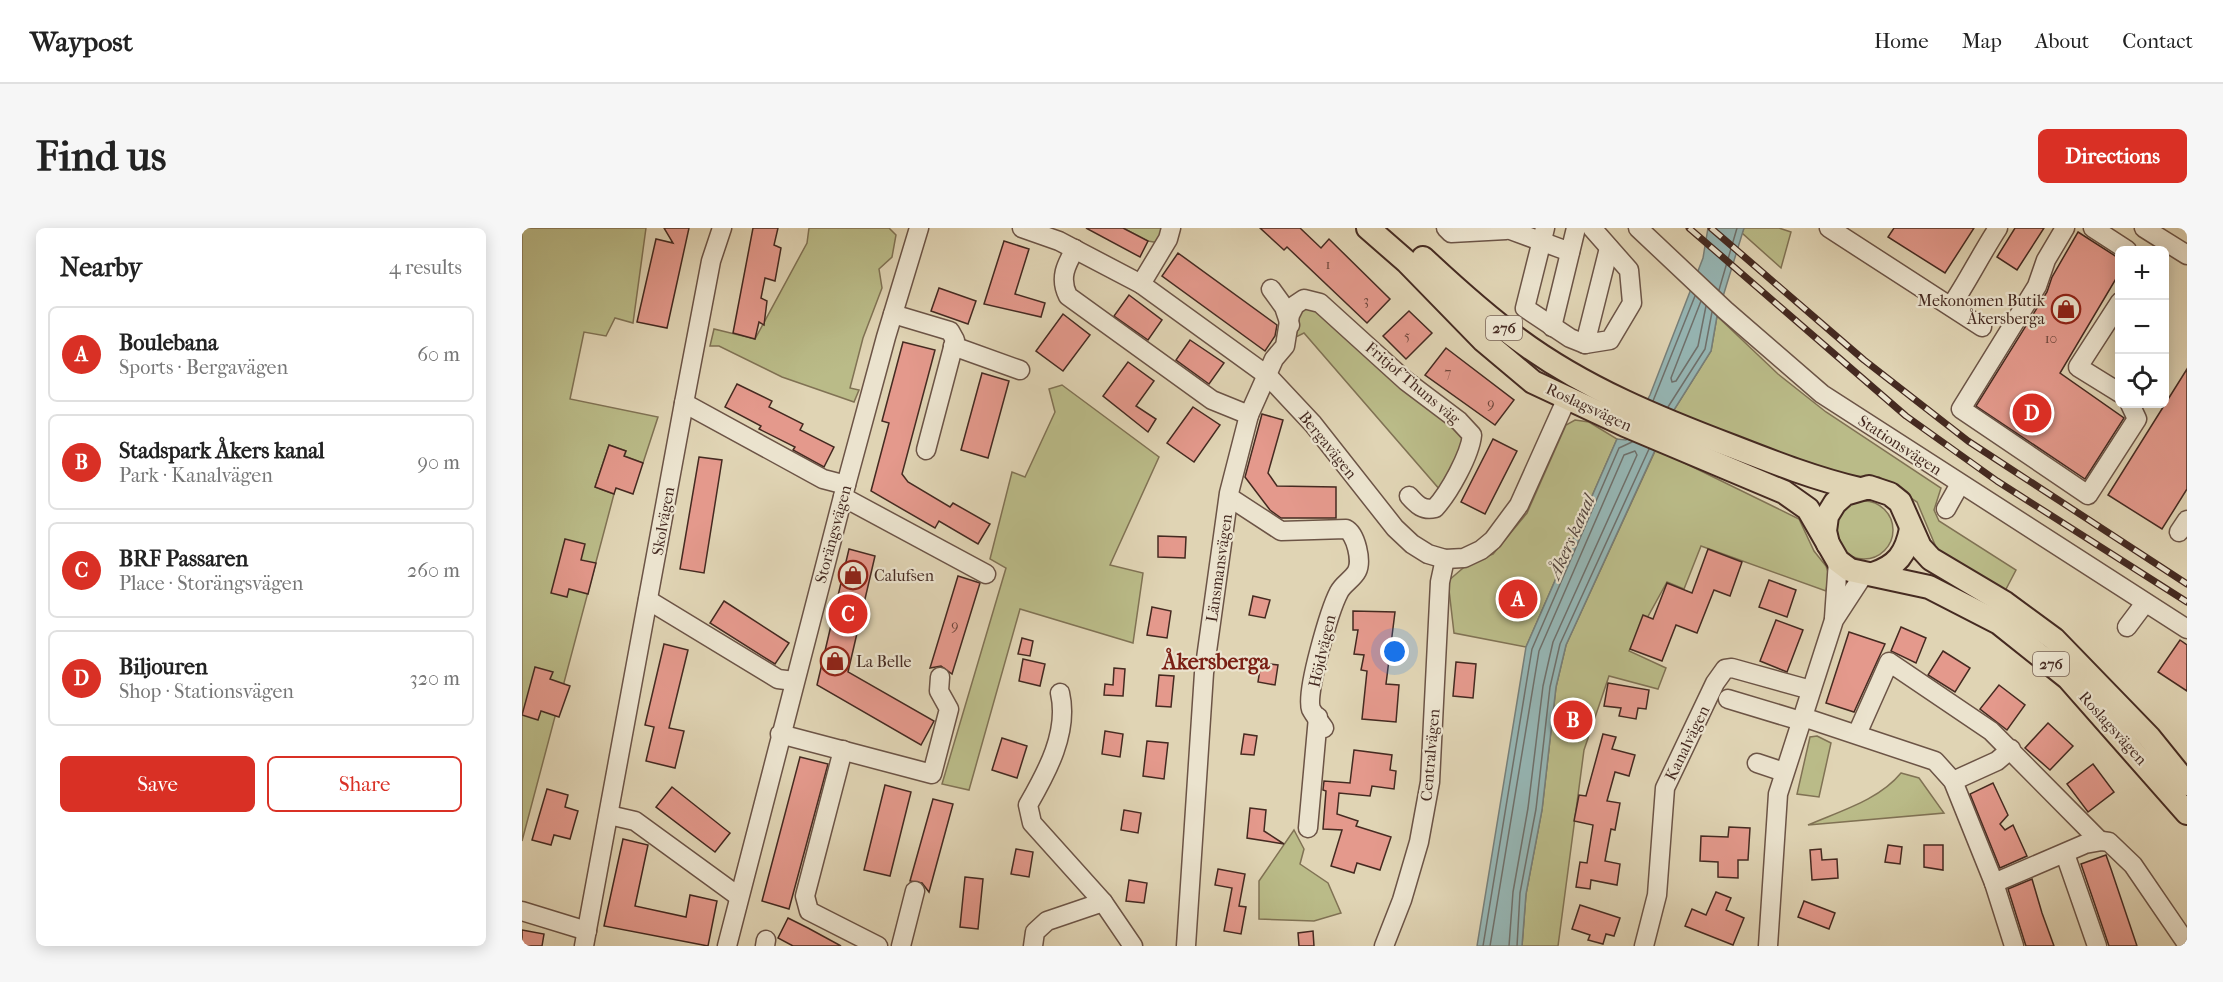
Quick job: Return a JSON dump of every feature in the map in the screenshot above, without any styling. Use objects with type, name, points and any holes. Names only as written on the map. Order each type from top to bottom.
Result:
[{"type":"main road","name":"Roslagsvägen","points":[[1368,228],[1407,262],[1504,360],[1533,382],[1567,398]]},
{"type":"main road","name":"Roslagsvägen","points":[[1390,228],[1466,298],[1521,341],[1575,376],[1629,416],[1670,434],[1797,500],[1808,509],[1833,555],[1850,570],[1929,587],[1999,623],[2068,678],[2187,813]]},
{"type":"main road","points":[[1567,398],[1580,393],[1629,416]]},
{"type":"main road","name":"Roslagsvägen","points":[[1670,434],[1859,489],[1878,489],[1900,502],[1908,514],[1911,529],[1920,547],[1931,559],[2006,603],[2054,639],[2149,737],[2187,784]]},
{"type":"main road","points":[[1833,555],[1825,531],[1827,516],[1835,503],[1845,494],[1859,489]]},
{"type":"main road","points":[[1868,574],[1899,560],[1907,548],[1911,529]]},
{"type":"street","name":"Skolvägen","points":[[522,911],[586,938],[711,261],[722,228]]},
{"type":"street","name":"Storängsvägen","points":[[727,946],[844,491],[919,228]]},
{"type":"street","name":"Bergavägen","points":[[1022,228],[1075,249],[1141,284],[1268,376],[1313,424],[1395,528],[1412,544],[1428,554],[1445,558]]},
{"type":"street","points":[[1141,284],[1168,239],[1171,228]]},
{"type":"street","points":[[1446,228],[1451,233],[1506,229],[1543,235],[1570,252]]},
{"type":"street","points":[[1552,327],[1576,228]]},
{"type":"street","points":[[1543,235],[1525,308],[1552,327],[1585,344],[1610,340],[1632,303],[1629,270],[1592,228]]},
{"type":"street","points":[[1829,228],[1982,327]]},
{"type":"street","points":[[1951,306],[1972,276],[1976,262],[1998,228]]},
{"type":"street","points":[[2065,228],[2046,260],[2037,286],[1961,409],[2088,495],[2137,419],[2132,408]]},
{"type":"street","points":[[2093,228],[2121,246]]},
{"type":"street","points":[[2144,228],[2156,244],[2187,255]]},
{"type":"street","name":"Stationsvägen","points":[[1641,231],[1725,310],[1822,394],[2187,629]]},
{"type":"street","points":[[1585,344],[1609,248]]},
{"type":"street","points":[[1075,249],[1065,266],[1063,285],[1068,296],[1212,400],[1249,415]]},
{"type":"street","points":[[1271,289],[1284,307],[1290,325]]},
{"type":"street","name":"Fritjof Thuns väg","points":[[1268,376],[1274,359],[1292,350],[1290,315],[1295,304],[1304,299],[1320,303],[1406,381],[1459,421],[1472,435],[1471,443],[1452,483],[1435,508],[1428,510],[1417,505],[1409,496]]},
{"type":"street","points":[[2115,310],[2078,367],[2115,390]]},
{"type":"street","points":[[893,314],[950,331],[955,340],[926,450]]},
{"type":"street","points":[[953,346],[1020,370]]},
{"type":"street","name":"Länsmansvägen","points":[[1186,946],[1204,673],[1229,497],[1249,415],[1268,376]]},
{"type":"street","points":[[1445,558],[1464,558],[1481,550],[1506,526],[1519,505],[1567,398]]},
{"type":"street","points":[[684,403],[823,479],[986,574]]},
{"type":"street","points":[[1946,509],[1960,484]]},
{"type":"street","name":"Höjdvägen","points":[[1229,497],[1281,531],[1346,529],[1354,537],[1359,562],[1357,570],[1341,590],[1332,607],[1317,663],[1311,708],[1321,723],[1308,828]]},
{"type":"street","points":[[1833,555],[1834,620]]},
{"type":"street","name":"Centralvägen","points":[[1384,946],[1402,900],[1419,842],[1430,782],[1440,582],[1445,558]]},
{"type":"street","points":[[1768,946],[1778,794],[1834,620],[1868,574]]},
{"type":"street","points":[[648,600],[778,679],[794,681]]},
{"type":"street","points":[[2127,627],[2145,603]]},
{"type":"street","points":[[1857,734],[1889,662],[1991,731],[2100,841]]},
{"type":"street","name":"Kanalvägen","points":[[1644,946],[1657,896],[1665,788],[1715,683],[1725,669],[1732,668],[1811,690]]},
{"type":"street","points":[[780,734],[932,774],[949,709],[939,691],[940,676]]},
{"type":"street","points":[[1060,693],[1064,711],[1047,772],[1028,805],[1032,823],[1103,902],[1133,946]]},
{"type":"street","points":[[1728,699],[1857,734],[1935,761],[1953,781],[1994,883],[2014,946]]},
{"type":"street","points":[[1953,781],[1997,760],[2011,749]]},
{"type":"street","points":[[843,750],[805,896],[809,911],[878,946]]},
{"type":"street","points":[[1757,763],[1784,772]]},
{"type":"street","points":[[609,815],[635,821],[738,896]]},
{"type":"street","points":[[1994,883],[2085,844],[2109,842],[2133,865],[2187,944]]},
{"type":"street","points":[[2065,854],[2097,946]]},
{"type":"street","points":[[901,946],[915,891]]},
{"type":"street","points":[[1033,946],[1035,932],[1047,921],[1103,902]]},
{"type":"green space","points":[[522,228],[646,228],[633,323],[615,318],[606,336],[584,332],[570,399],[658,417],[643,463],[624,456],[626,451],[609,445],[595,487],[614,494],[522,841]]},
{"type":"green space","points":[[809,228],[889,228],[896,235],[892,257],[879,269],[882,288],[863,338],[850,388],[859,390],[854,402],[782,377],[719,346],[710,346],[714,329],[755,339],[807,243]]},
{"type":"green space","points":[[1123,228],[1163,228],[1159,243],[1148,241]]},
{"type":"green space","points":[[1744,228],[1779,228],[1791,232],[1781,268],[1742,233]]},
{"type":"green space","points":[[1310,303],[1466,434],[1441,491],[1304,333],[1296,337],[1298,326],[1293,317]]},
{"type":"green space","points":[[1717,316],[1778,374],[1826,412],[1941,488],[1934,510],[1939,521],[2016,570],[2005,591],[1938,552],[1917,502],[1879,477],[1837,476],[1672,413],[1711,351]]},
{"type":"green space","points":[[1062,385],[1159,457],[1110,565],[1143,573],[1133,643],[1020,609],[969,790],[942,784],[1006,568],[990,559],[1012,472],[1025,477],[1055,412],[1049,389]]},
{"type":"green space","points":[[1575,420],[1589,422],[1617,439],[1526,647],[1454,633],[1448,581],[1469,563],[1493,554],[1527,513],[1566,425]]},
{"type":"green space","points":[[1656,449],[1799,519],[1814,551],[1826,566],[1829,575],[1826,591],[1701,546],[1684,589],[1667,582],[1629,651],[1666,668],[1658,689],[1609,676],[1584,750],[1558,946],[1522,946],[1526,894],[1542,810],[1556,687],[1566,645]]},
{"type":"green space","points":[[1864,501],[1875,503],[1888,514],[1893,530],[1891,541],[1880,554],[1864,559],[1853,557],[1840,546],[1835,530],[1837,519],[1848,506]]},
{"type":"green space","points":[[1817,736],[1831,743],[1819,797],[1797,794],[1810,737]]},
{"type":"green space","points":[[1901,773],[1919,778],[1944,813],[1808,825],[1870,798],[1882,791]]},
{"type":"green space","points":[[1294,830],[1304,849],[1300,864],[1328,883],[1341,913],[1314,921],[1259,919],[1259,881]]},
{"type":"water","points":[[1708,228],[1744,228],[1717,316],[1711,351],[1672,413],[1566,645],[1556,687],[1542,810],[1526,894],[1522,946],[1477,946],[1526,647],[1617,439],[1626,440],[1650,395],[1703,258]]},
{"type":"building","points":[[664,228],[689,228],[667,328],[637,322],[656,239],[673,243]]},
{"type":"building","points":[[753,228],[778,228],[774,245],[781,248],[775,281],[765,278],[761,298],[767,301],[764,325],[759,322],[755,339],[733,333]]},
{"type":"building","points":[[1086,228],[1123,228],[1148,241],[1140,257]]},
{"type":"building","points":[[1260,228],[1300,228],[1321,248],[1329,239],[1390,299],[1367,323],[1287,247],[1284,250]]},
{"type":"building","points":[[1894,228],[1974,228],[1945,273],[1888,237]]},
{"type":"building","points":[[2015,228],[2044,228],[2017,270],[1997,257]]},
{"type":"building","points":[[2078,232],[2115,256],[2115,280],[2060,373],[2124,418],[2085,479],[1976,406],[2047,292],[2052,277]]},
{"type":"building","points":[[1004,241],[1029,249],[1015,294],[1045,303],[1041,317],[984,304]]},
{"type":"building","points":[[1178,253],[1277,325],[1275,336],[1265,351],[1162,276]]},
{"type":"building","points":[[939,288],[976,301],[968,324],[931,311]]},
{"type":"building","points":[[1129,295],[1162,320],[1148,340],[1114,316]]},
{"type":"building","points":[[1409,311],[1432,333],[1406,359],[1383,336]]},
{"type":"building","points":[[1063,314],[1090,335],[1063,371],[1036,351]]},
{"type":"building","points":[[1190,340],[1224,363],[1209,384],[1176,360]]},
{"type":"building","points":[[903,342],[935,350],[902,474],[908,482],[950,507],[953,503],[990,524],[978,544],[939,521],[935,528],[871,491],[889,423],[882,421]]},
{"type":"building","points":[[1446,348],[1514,400],[1495,425],[1425,375]]},
{"type":"building","points":[[1128,362],[1154,381],[1136,406],[1156,419],[1148,432],[1103,396]]},
{"type":"building","points":[[2187,369],[2187,489],[2162,529],[2108,495],[2163,408],[2169,408],[2169,398]]},
{"type":"building","points":[[982,373],[1009,381],[988,458],[961,450]]},
{"type":"building","points":[[737,384],[772,401],[769,407],[803,424],[800,430],[834,447],[824,467],[793,450],[795,447],[759,429],[761,426],[725,407]]},
{"type":"building","points":[[1193,407],[1220,425],[1194,462],[1167,443]]},
{"type":"building","points":[[1262,414],[1283,420],[1268,473],[1277,486],[1336,487],[1336,518],[1281,518],[1270,510],[1245,477]]},
{"type":"building","points":[[1493,439],[1517,451],[1485,514],[1461,502]]},
{"type":"building","points":[[609,445],[626,451],[624,456],[643,463],[633,494],[616,488],[614,494],[595,487]]},
{"type":"building","points":[[699,457],[722,460],[704,573],[680,569]]},
{"type":"building","points":[[1158,536],[1186,537],[1185,558],[1158,557]]},
{"type":"building","points":[[565,539],[585,544],[581,560],[596,563],[588,594],[569,589],[567,597],[551,593]]},
{"type":"building","points":[[849,549],[875,556],[848,672],[934,721],[921,745],[817,685]]},
{"type":"building","points":[[1708,549],[1742,562],[1730,596],[1714,590],[1697,633],[1676,625],[1662,661],[1630,649],[1643,615],[1653,619],[1667,583],[1692,593]]},
{"type":"building","points":[[958,576],[980,583],[952,674],[941,666],[930,668]]},
{"type":"building","points":[[1769,580],[1796,590],[1787,617],[1759,607]]},
{"type":"building","points":[[1253,596],[1270,600],[1265,618],[1249,615]]},
{"type":"building","points":[[724,601],[789,643],[775,664],[710,623]]},
{"type":"building","points":[[1152,607],[1171,611],[1167,638],[1147,635]]},
{"type":"building","points":[[1353,611],[1395,612],[1386,684],[1399,685],[1396,722],[1362,719],[1367,671],[1361,670],[1364,655],[1354,654],[1358,630],[1353,630]]},
{"type":"building","points":[[1776,620],[1803,630],[1787,672],[1760,661]]},
{"type":"building","points":[[1901,627],[1926,638],[1916,663],[1891,651]]},
{"type":"building","points":[[1849,632],[1885,644],[1854,712],[1826,703]]},
{"type":"building","points":[[1022,638],[1033,641],[1030,656],[1018,654]]},
{"type":"building","points":[[2180,640],[2187,645],[2187,691],[2158,672]]},
{"type":"building","points":[[664,644],[688,650],[669,728],[684,731],[675,768],[646,761],[654,727],[645,725]]},
{"type":"building","points":[[1943,651],[1970,668],[1955,692],[1928,675]]},
{"type":"building","points":[[1023,659],[1045,664],[1040,686],[1019,681]]},
{"type":"building","points":[[1456,662],[1476,664],[1473,698],[1453,696]]},
{"type":"building","points":[[1261,663],[1278,665],[1275,685],[1258,682]]},
{"type":"building","points":[[535,667],[553,672],[550,679],[570,686],[559,717],[541,711],[538,720],[522,715]]},
{"type":"building","points":[[1114,668],[1125,669],[1123,696],[1104,695],[1105,684],[1113,685]]},
{"type":"building","points":[[1159,675],[1174,676],[1171,707],[1156,706]]},
{"type":"building","points":[[1608,683],[1649,690],[1646,709],[1638,708],[1636,719],[1619,716],[1621,708],[1604,706]]},
{"type":"building","points":[[1999,685],[2025,705],[2007,730],[1980,709]]},
{"type":"building","points":[[2048,723],[2073,746],[2050,770],[2025,748]]},
{"type":"building","points":[[1105,731],[1123,734],[1120,757],[1102,754]]},
{"type":"building","points":[[1244,734],[1257,736],[1254,755],[1241,754]]},
{"type":"building","points":[[1603,734],[1616,737],[1612,749],[1635,755],[1629,776],[1615,772],[1607,801],[1620,803],[1615,830],[1611,829],[1605,861],[1620,864],[1617,885],[1591,880],[1590,889],[1576,887],[1580,862],[1587,863],[1593,825],[1574,821],[1579,795],[1586,796]]},
{"type":"building","points":[[1002,738],[1027,746],[1017,778],[992,770]]},
{"type":"building","points":[[1147,741],[1168,743],[1164,779],[1143,776]]},
{"type":"building","points":[[1354,750],[1392,755],[1390,770],[1396,771],[1394,789],[1372,786],[1370,796],[1339,793],[1337,814],[1358,821],[1356,826],[1391,837],[1380,870],[1357,863],[1354,873],[1331,866],[1342,830],[1323,829],[1326,791],[1323,790],[1324,781],[1350,783]]},
{"type":"building","points":[[800,757],[828,764],[789,909],[762,901]]},
{"type":"building","points":[[2093,764],[2114,792],[2088,812],[2067,784]]},
{"type":"building","points":[[1993,783],[2008,815],[2000,824],[2005,830],[2013,825],[2027,856],[2000,868],[1970,794]]},
{"type":"building","points":[[885,785],[911,792],[890,876],[864,870]]},
{"type":"building","points":[[672,787],[730,833],[715,852],[656,807]]},
{"type":"building","points":[[547,789],[568,795],[565,807],[578,811],[570,839],[554,835],[551,845],[532,840]]},
{"type":"building","points":[[933,799],[953,804],[929,892],[922,883],[910,881]]},
{"type":"building","points":[[1250,808],[1266,810],[1264,831],[1284,844],[1247,838]]},
{"type":"building","points":[[1124,810],[1141,813],[1138,833],[1121,830]]},
{"type":"building","points":[[1729,827],[1750,828],[1748,860],[1738,860],[1738,878],[1718,877],[1718,862],[1700,861],[1701,836],[1728,837]]},
{"type":"building","points":[[623,839],[648,845],[635,906],[686,917],[690,895],[717,901],[708,946],[604,926]]},
{"type":"building","points":[[1888,845],[1902,847],[1900,864],[1885,862]]},
{"type":"building","points":[[1924,845],[1943,845],[1943,870],[1924,867]]},
{"type":"building","points":[[1016,849],[1033,852],[1029,877],[1011,874]]},
{"type":"building","points":[[1821,849],[1822,860],[1837,859],[1838,878],[1812,880],[1810,850]]},
{"type":"building","points":[[2106,855],[2137,946],[2109,946],[2081,864]]},
{"type":"building","points":[[1218,869],[1245,874],[1239,906],[1246,907],[1241,934],[1224,931],[1232,888],[1215,885]]},
{"type":"building","points":[[965,877],[983,879],[978,929],[960,927]]},
{"type":"building","points":[[2032,879],[2054,946],[2026,946],[2025,943],[2008,889]]},
{"type":"building","points":[[1129,880],[1147,883],[1144,903],[1126,901]]},
{"type":"building","points":[[1716,892],[1731,898],[1726,910],[1744,918],[1733,945],[1685,926],[1692,909],[1706,915]]},
{"type":"building","points":[[1804,901],[1835,913],[1829,929],[1798,917]]},
{"type":"building","points":[[1580,905],[1620,918],[1614,936],[1606,934],[1603,944],[1588,940],[1590,935],[1572,929]]},
{"type":"building","points":[[788,918],[841,946],[793,946],[778,938]]},
{"type":"building","points":[[522,930],[544,934],[542,946],[522,946]]},
{"type":"building","points":[[1313,931],[1314,946],[1299,946],[1298,933]]},
{"type":"railway","points":[[1689,228],[1906,416],[1997,481],[2187,602]]},
{"type":"railway","points":[[1711,228],[1864,360],[1968,441],[2187,584]]},
{"type":"place","name":"Mekonomen Butik Åkersberga","points":[[2066,309]]},
{"type":"place","name":"Biljouren","points":[[2032,413]]},
{"type":"place","name":"Calufsen","points":[[853,575]]},
{"type":"place","name":"Boulebana","points":[[1518,599]]},
{"type":"place","name":"BRF Passaren","points":[[848,614]]},
{"type":"place","name":"La Belle","points":[[835,661]]},
{"type":"place","name":"Stadspark Åkers kanal","points":[[1573,720]]},
{"type":"district","name":"Åkersberga","points":[[1216,662]]},
{"type":"water label","name":"Åkers kanal","points":[[1572,537]]}]
